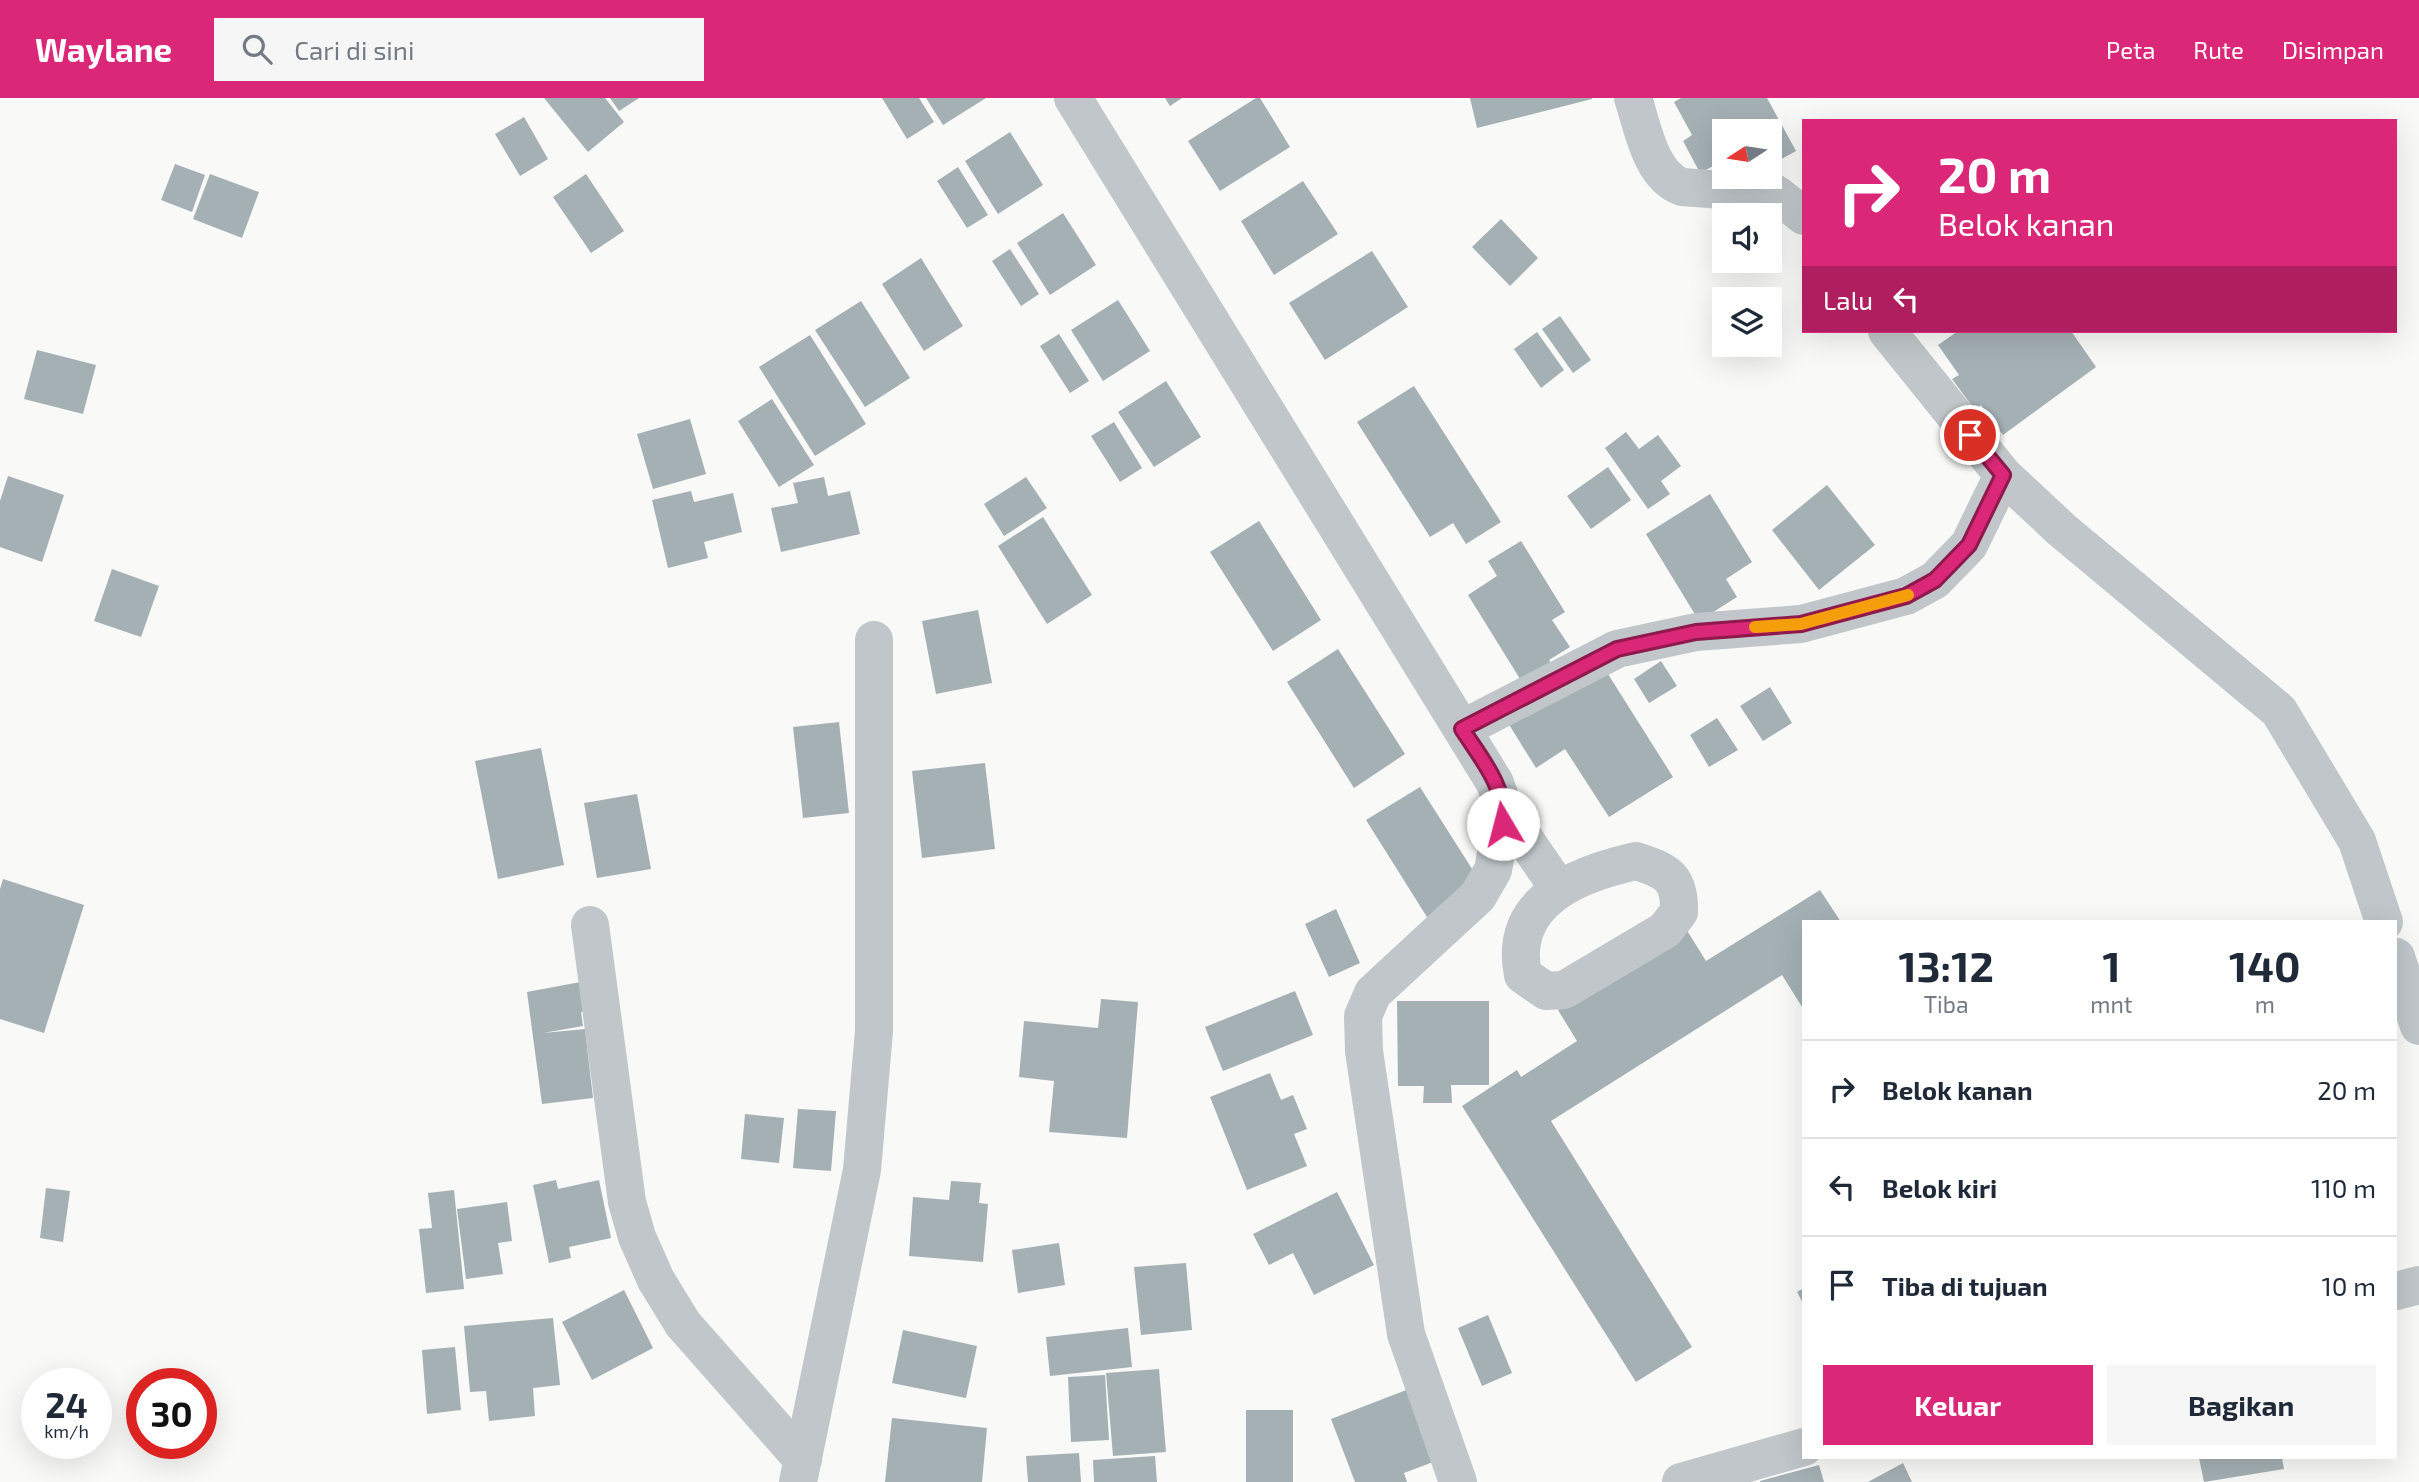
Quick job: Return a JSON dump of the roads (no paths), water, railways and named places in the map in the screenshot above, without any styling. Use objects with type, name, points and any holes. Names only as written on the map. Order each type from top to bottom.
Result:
[{"type":"street","points":[[1073,98],[1495,783],[1504,809],[1559,889]]},
{"type":"street","points":[[1633,98],[1658,168],[1671,183],[1682,187],[1776,194],[1802,214]]},
{"type":"street","points":[[1889,333],[2003,475],[2062,530],[2279,711],[2357,841],[2383,920]]},
{"type":"street","points":[[1462,729],[1617,649],[1696,632],[1801,624],[1906,596],[1935,580],[1969,545],[2003,475]]},
{"type":"street","points":[[800,1471],[862,1170],[874,1031],[874,640]]},
{"type":"street","points":[[1458,1482],[1406,1334],[1364,1051],[1363,1016],[1373,993],[1478,895],[1493,870],[1504,809]]},
{"type":"street","points":[[590,925],[626,1202],[637,1237],[656,1280],[683,1324],[800,1471]]},
{"type":"street","points":[[2397,960],[2419,1026]]},
{"type":"street","points":[[2397,1291],[2419,1285]]},
{"type":"street","points":[[1681,1482],[1802,1448]]}]
